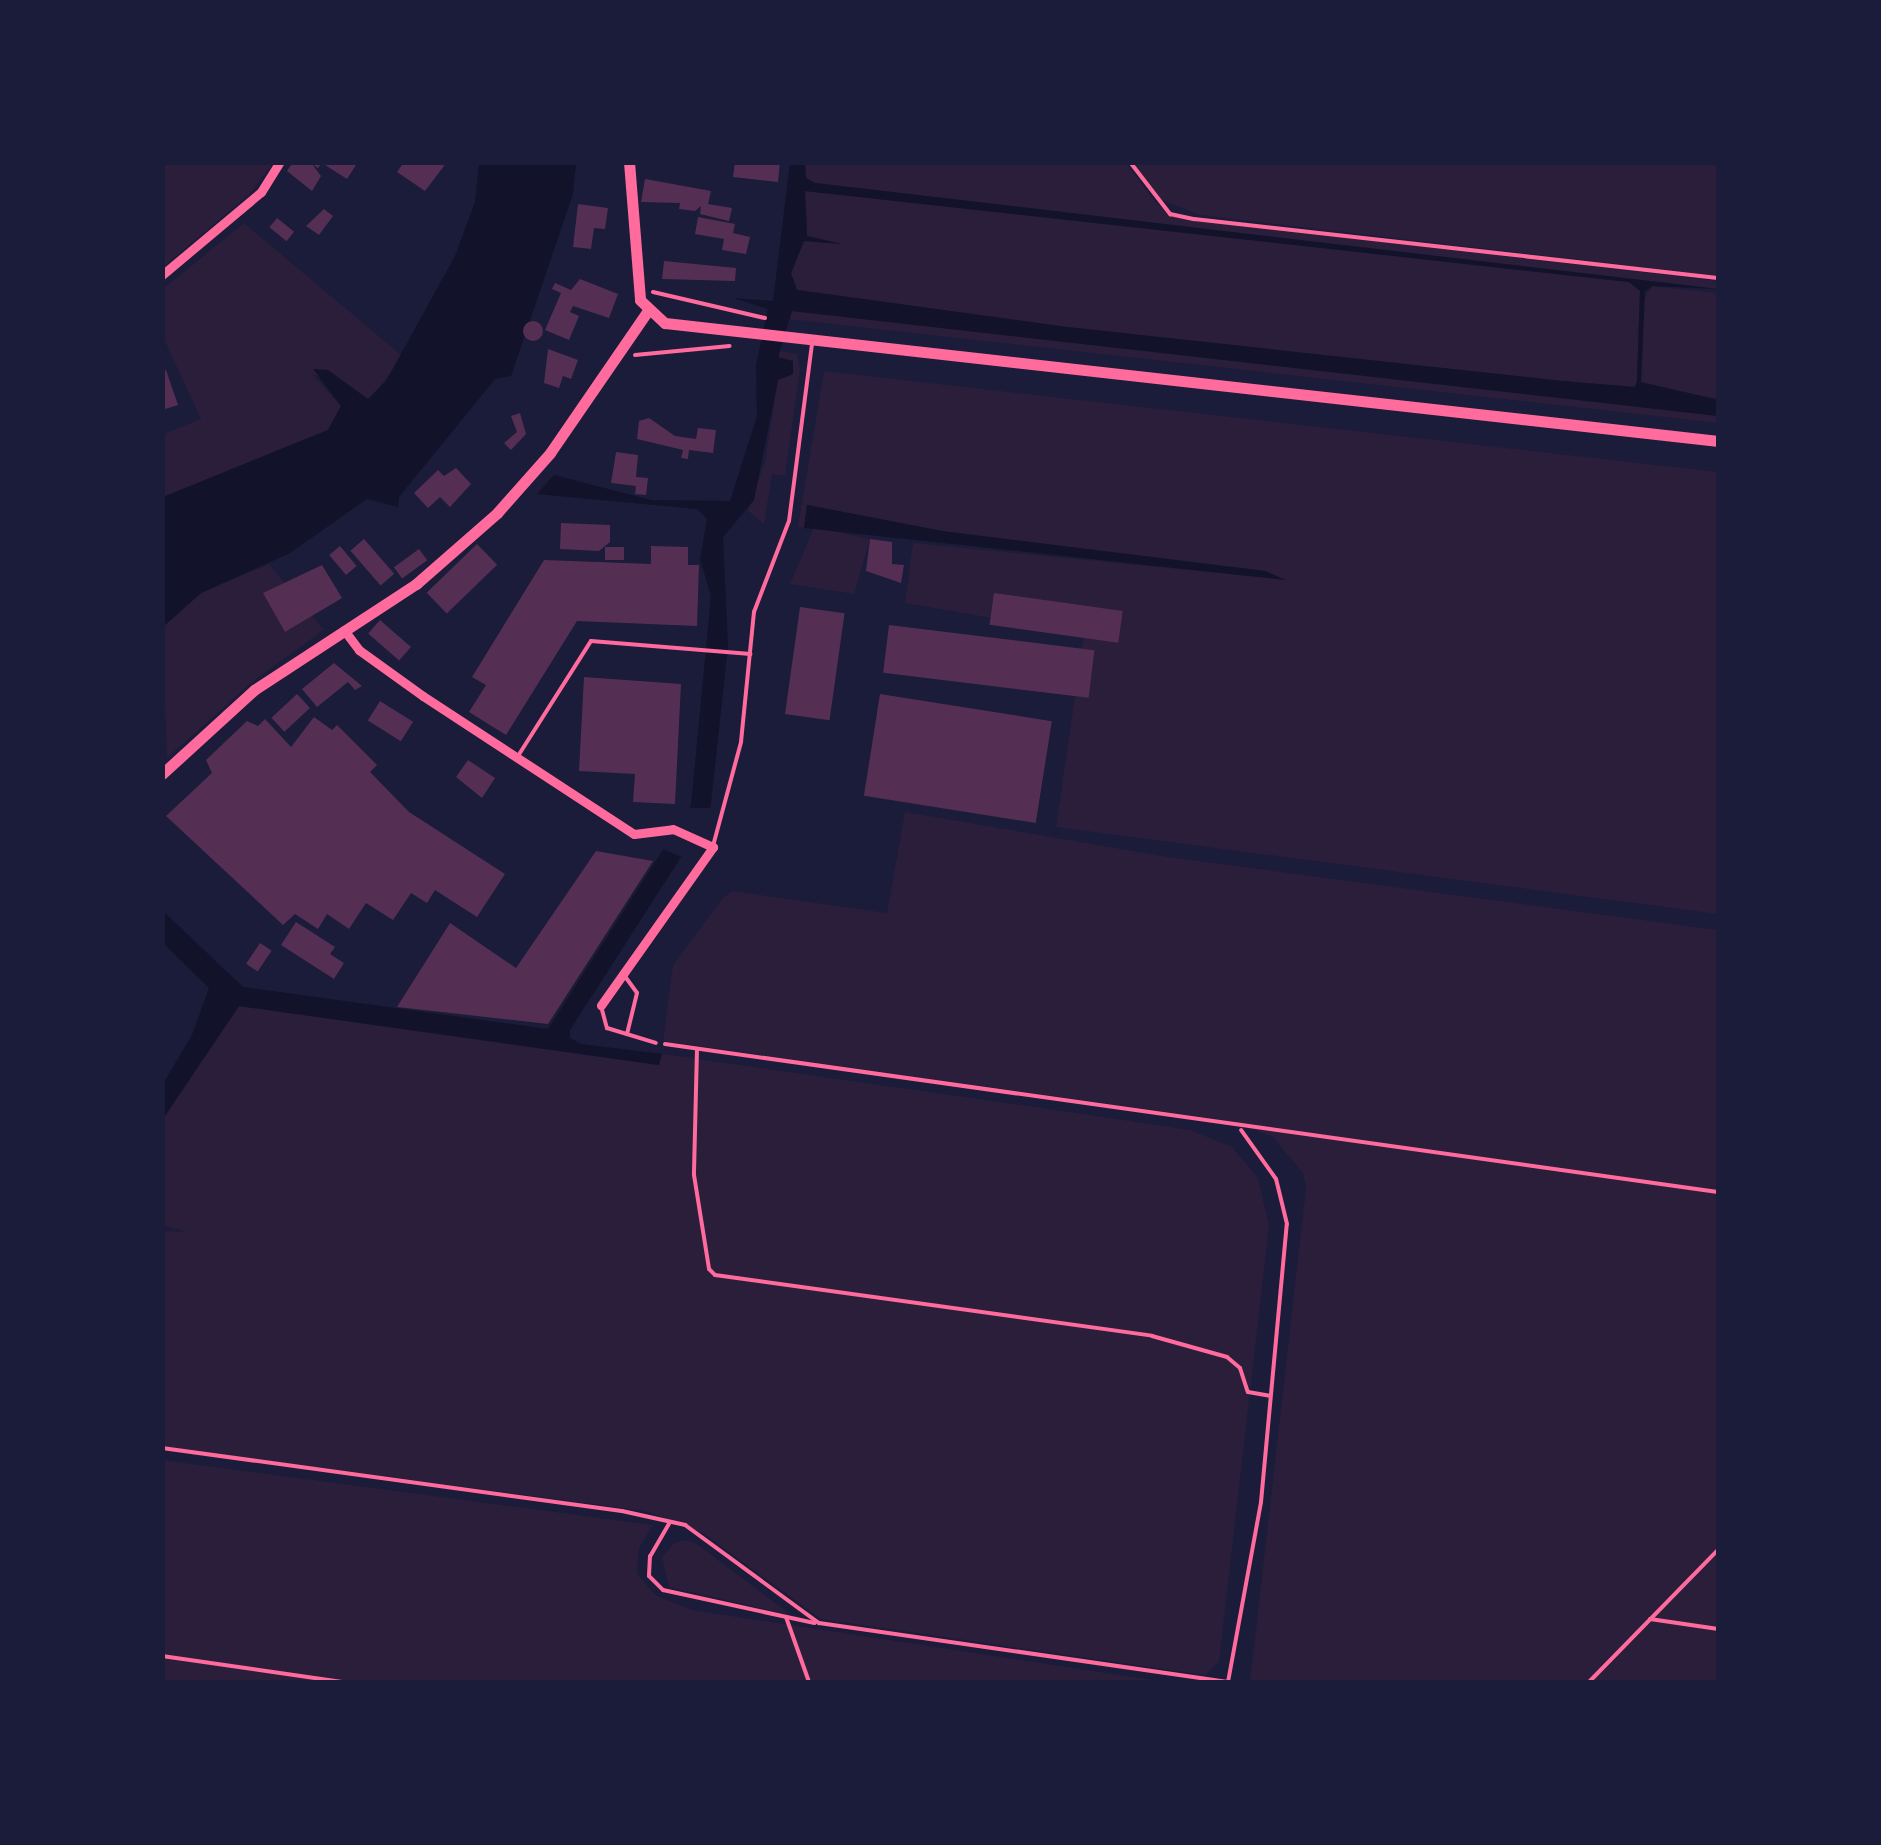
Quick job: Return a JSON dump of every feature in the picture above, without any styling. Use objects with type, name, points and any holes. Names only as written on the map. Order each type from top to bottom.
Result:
[{"type":"street","points":[[162,275],[262,192],[280,162]]},
{"type":"street","points":[[629,162],[639,287],[647,312],[665,323],[1718,441]]},
{"type":"street","points":[[162,774],[254,690],[416,584],[498,513],[550,453],[647,312]]},
{"type":"street","points":[[344,630],[359,650],[634,834],[674,829],[713,848],[601,1005]]},
{"type":"lane","points":[[713,848],[741,742],[754,612],[788,521],[812,339]]},
{"type":"lane","points":[[518,757],[591,641],[750,654]]},
{"type":"lane","points":[[622,974],[637,993],[626,1034]]},
{"type":"lane","points":[[601,1005],[607,1028],[656,1043]]},
{"type":"path","points":[[1130,162],[1170,214],[1194,219],[1718,278]]},
{"type":"path","points":[[639,287],[758,317]]},
{"type":"path","points":[[614,356],[736,346]]},
{"type":"path","points":[[656,1043],[1241,1130],[1343,1134],[1718,1192]]},
{"type":"path","points":[[697,1049],[694,1175],[709,1269],[716,1275],[1152,1336],[1227,1357],[1240,1368],[1248,1392],[1270,1396]]},
{"type":"path","points":[[670,1522],[650,1556],[649,1576],[663,1590],[819,1623],[1228,1682],[1261,1502],[1286,1224],[1276,1179],[1241,1130]]},
{"type":"path","points":[[162,1448],[670,1522],[714,1542],[819,1623]]},
{"type":"path","points":[[1589,1682],[1718,1550]]},
{"type":"path","points":[[786,1617],[809,1682]]},
{"type":"path","points":[[1650,1619],[1718,1630]]},
{"type":"path","points":[[162,1656],[342,1682]]},
{"type":"shaded area","points":[[163,163],[273,163],[250,194],[163,267]]},
{"type":"shaded area","points":[[479,163],[576,163],[573,194],[511,376],[495,379],[399,497],[398,507],[367,499],[290,553],[201,593],[163,627],[163,497],[328,430],[341,406],[313,369],[328,370],[368,399],[386,381],[455,256],[475,202]]},
{"type":"shaded area","points":[[790,163],[805,163],[806,178],[815,183],[1718,289],[1653,286],[1645,291],[1641,382],[1718,400],[1718,416],[792,311],[778,357],[793,361],[793,374],[778,380],[754,500],[723,537],[728,646],[710,812],[570,1030],[570,1038],[581,1044],[662,1054],[659,1065],[239,1006],[163,1119],[163,1084],[192,1035],[209,988],[163,943],[163,911],[243,987],[548,1029],[691,806],[711,596],[700,559],[707,519],[697,509],[537,494],[554,475],[651,500],[730,501],[757,416],[756,365],[768,309],[733,298],[773,301]],"holes":[[[805,191],[1629,282],[1640,291],[1635,387],[1067,327],[797,290],[791,273],[804,241],[842,244],[807,236]]]},
{"type":"shaded area","points":[[805,163],[1126,163],[1156,203],[1178,218],[1718,281],[1718,289],[815,183],[806,178]]},
{"type":"shaded area","points":[[1131,163],[1718,163],[1718,276],[1200,215],[1162,200]]},
{"type":"shaded area","points":[[805,191],[1629,282],[1640,291],[1637,381],[1635,387],[1562,381],[1067,327],[797,290],[791,274],[804,241],[842,244],[807,236]]},
{"type":"shaded area","points":[[244,223],[401,355],[399,363],[369,399],[312,374],[341,406],[328,430],[163,497],[163,434],[201,419],[163,337],[163,289]]},
{"type":"shaded area","points":[[1652,286],[1718,293],[1718,399],[1641,383],[1642,302]]},
{"type":"shaded area","points":[[792,311],[1603,402],[1718,416],[1718,423],[788,319]]},
{"type":"shaded area","points":[[779,351],[797,354],[800,369],[785,476],[772,474],[764,524],[748,511],[765,462],[778,380],[793,374],[779,362]]},
{"type":"shaded area","points":[[824,371],[1718,472],[1718,914],[1056,827],[1084,634],[905,603],[913,543],[1282,579],[1265,571],[942,531],[808,505],[804,528],[798,526]]},
{"type":"shaded area","points":[[807,505],[942,531],[1265,571],[1286,580],[804,528]]},
{"type":"shaded area","points":[[814,527],[870,539],[854,594],[790,584]]},
{"type":"shaded area","points":[[269,564],[324,630],[253,681],[167,758],[162,627],[201,593]]},
{"type":"shaded area","points":[[905,812],[1168,857],[1718,930],[1718,1682],[1250,1682],[1306,1188],[1303,1173],[1272,1136],[1223,1120],[663,1041],[673,965],[722,899],[732,891],[887,913]]},
{"type":"shaded area","points":[[239,1006],[658,1065],[662,1054],[1029,1106],[1190,1130],[1232,1147],[1258,1178],[1269,1226],[1219,1662],[1205,1675],[821,1619],[703,1533],[646,1511],[163,1447],[163,1231],[187,1232],[163,1225],[162,1119]]},
{"type":"shaded area","points":[[162,1460],[653,1525],[639,1548],[637,1573],[655,1595],[692,1610],[1165,1682],[163,1682]]},
{"type":"shaded area","points":[[687,1540],[791,1615],[669,1587],[662,1557],[675,1542]]},
{"type":"pier","points":[[686,808],[716,808],[687,859],[662,849]]},
{"type":"building","points":[[293,162],[353,162],[356,165],[347,179],[322,163],[318,168],[312,164],[321,176],[312,191],[287,171]]},
{"type":"building","points":[[404,162],[447,162],[425,191],[397,172]]},
{"type":"building","points":[[735,162],[780,162],[778,182],[733,177]]},
{"type":"building","points":[[645,179],[711,191],[708,204],[732,208],[729,221],[700,214],[701,206],[695,211],[679,209],[680,203],[641,202]]},
{"type":"building","points":[[578,204],[608,208],[605,229],[594,228],[591,249],[573,247]]},
{"type":"building","points":[[324,209],[333,216],[319,235],[306,226]]},
{"type":"building","points":[[698,217],[735,224],[733,233],[750,237],[746,254],[722,250],[724,239],[695,234]]},
{"type":"building","points":[[277,218],[294,232],[287,241],[269,227]]},
{"type":"building","points":[[664,261],[736,268],[735,281],[662,279]]},
{"type":"building","points":[[580,279],[618,294],[609,318],[573,306],[570,312],[579,316],[569,340],[545,330],[561,293],[552,289],[555,283],[571,290]]},
{"type":"building","points":[[529,321],[537,321],[543,331],[537,341],[529,341],[523,335],[523,327]]},
{"type":"building","points":[[548,349],[578,360],[571,379],[563,376],[559,388],[544,383]]},
{"type":"building","points":[[166,370],[178,405],[162,410],[162,371]]},
{"type":"building","points":[[520,413],[526,434],[511,450],[504,443],[517,432],[511,416]]},
{"type":"building","points":[[649,418],[675,436],[696,439],[698,428],[716,430],[713,453],[689,450],[688,459],[681,458],[683,450],[637,439],[639,421]]},
{"type":"building","points":[[616,452],[638,455],[636,477],[648,478],[646,495],[635,494],[636,486],[611,483]]},
{"type":"building","points":[[456,468],[471,484],[450,507],[440,497],[428,508],[414,493],[438,470],[444,476]]},
{"type":"building","points":[[561,523],[610,525],[610,542],[599,551],[560,549]]},
{"type":"building","points":[[364,539],[394,574],[381,586],[350,551]]},
{"type":"building","points":[[870,539],[892,542],[892,564],[904,565],[901,583],[866,571]]},
{"type":"building","points":[[477,544],[497,565],[447,613],[427,593]]},
{"type":"building","points":[[340,546],[357,566],[346,575],[329,555]]},
{"type":"building","points":[[651,546],[688,547],[688,565],[699,565],[697,626],[577,621],[506,735],[469,712],[486,685],[472,677],[544,560],[651,564]]},
{"type":"building","points":[[605,547],[624,547],[624,560],[605,560]]},
{"type":"building","points":[[419,549],[427,560],[402,579],[394,567]]},
{"type":"building","points":[[322,565],[342,598],[285,632],[263,593]]},
{"type":"building","points":[[994,593],[1123,611],[1118,643],[990,625]]},
{"type":"building","points":[[800,607],[845,613],[830,720],[785,714]]},
{"type":"building","points":[[380,620],[411,647],[399,660],[368,634]]},
{"type":"building","points":[[889,625],[1094,650],[1089,698],[883,673]]},
{"type":"building","points":[[334,663],[362,686],[355,690],[348,682],[317,707],[302,689]]},
{"type":"building","points":[[584,677],[681,684],[675,804],[633,802],[635,774],[579,771]]},
{"type":"building","points":[[297,694],[310,708],[284,732],[271,718]]},
{"type":"building","points":[[880,694],[1052,721],[1036,823],[864,796]]},
{"type":"building","points":[[380,701],[413,722],[401,741],[368,721]]},
{"type":"building","points":[[314,717],[332,730],[337,725],[377,765],[370,772],[409,812],[505,874],[477,917],[435,890],[427,903],[411,893],[393,920],[366,903],[349,929],[327,914],[318,929],[295,914],[283,925],[166,816],[212,773],[206,760],[247,721],[258,726],[265,719],[291,747]]},
{"type":"building","points":[[468,760],[495,778],[482,798],[456,777]]},
{"type":"building","points":[[596,851],[653,861],[548,1024],[397,1007],[450,923],[516,968]]},
{"type":"building","points":[[296,922],[335,947],[330,954],[344,963],[334,979],[281,945]]},
{"type":"building","points":[[260,943],[272,951],[258,972],[246,964]]}]
